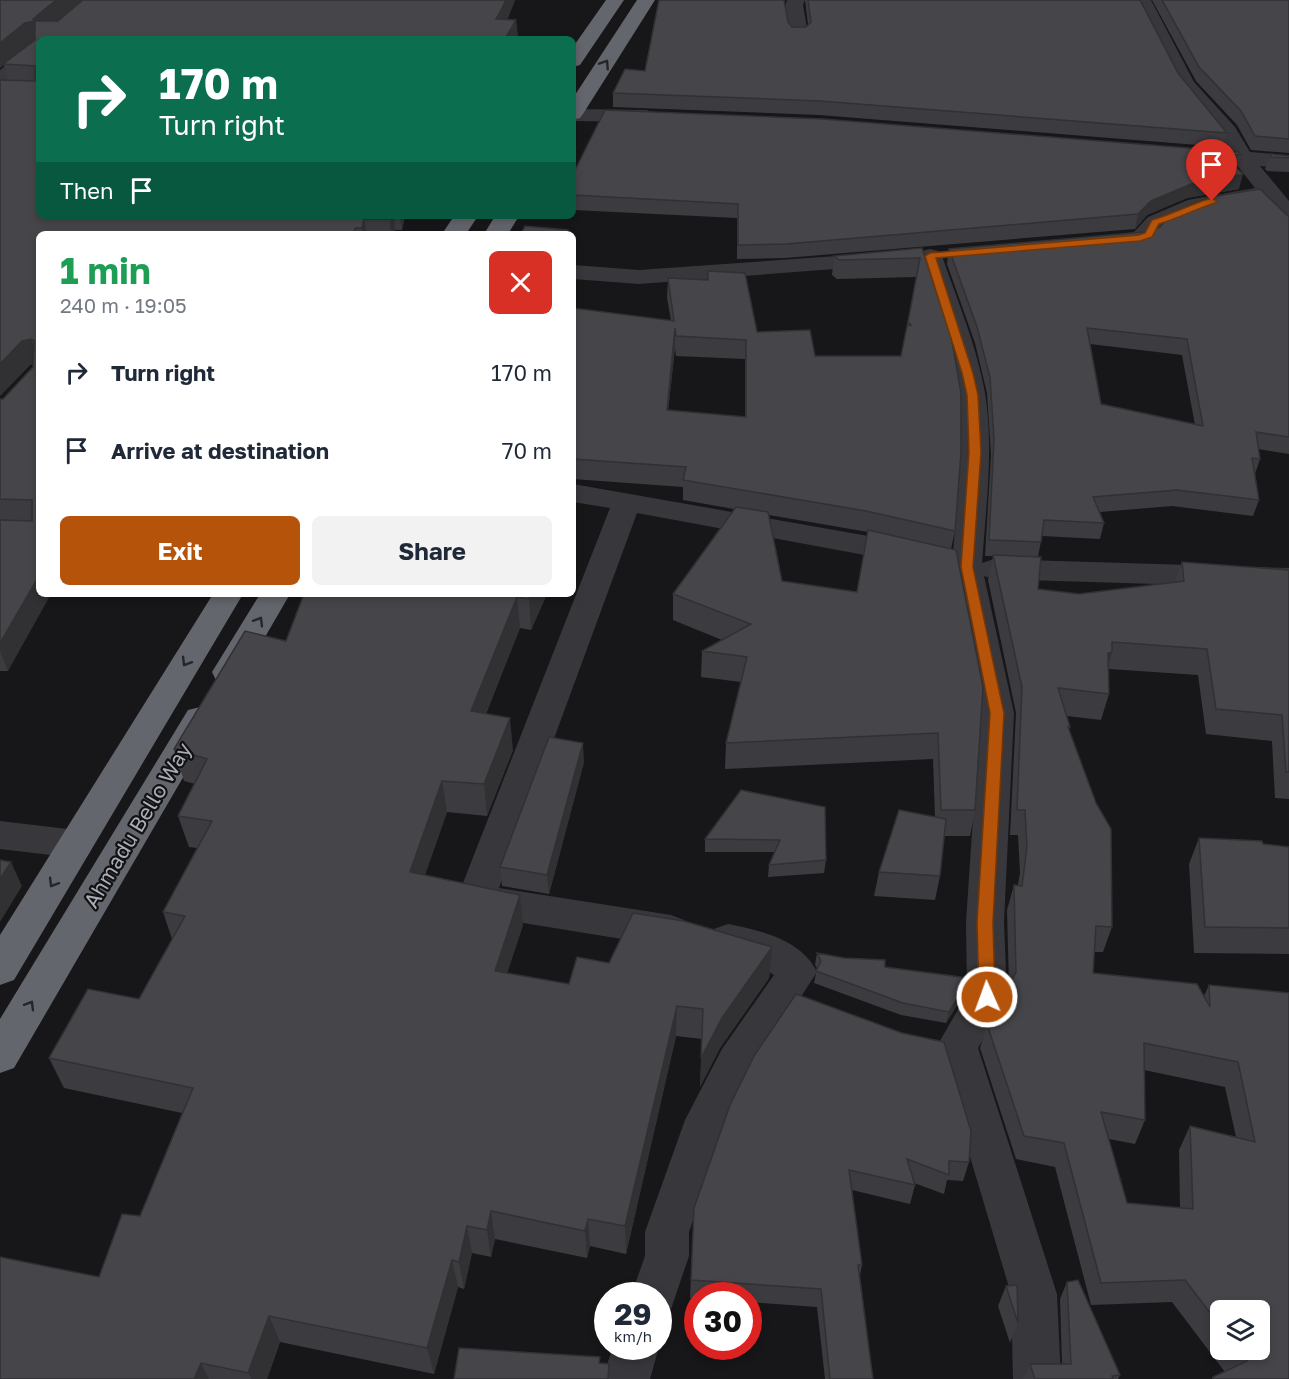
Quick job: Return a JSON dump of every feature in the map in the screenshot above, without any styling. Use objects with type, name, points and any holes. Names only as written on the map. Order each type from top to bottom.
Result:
[{"type":"highway","points":[[576,57],[615,0]]},
{"type":"highway","points":[[576,109],[646,0]]},
{"type":"highway","name":"Ahmadu Bello Way","points":[[0,969],[226,597]]},
{"type":"highway","name":"Ahmadu Bello Way","points":[[0,1055],[273,597]]},
{"type":"street","points":[[796,0],[794,5],[798,34]]},
{"type":"street","points":[[1138,0],[1144,4],[1186,86],[1227,132],[1243,159],[1289,216]]},
{"type":"street","points":[[0,80],[36,51]]},
{"type":"street","points":[[576,114],[668,117]]},
{"type":"street","points":[[1177,152],[1289,162]]},
{"type":"street","points":[[1094,242],[1140,238],[1148,235],[1156,222],[1173,217],[1185,209],[1212,201],[1270,193]]},
{"type":"street","points":[[576,272],[639,277],[942,255],[972,395],[975,452],[948,562],[997,713],[985,922],[987,997],[940,1042],[1034,1294],[1037,1379]]},
{"type":"street","points":[[576,494],[863,543],[948,562],[1100,574],[1289,578]]},
{"type":"street","points":[[627,502],[480,888],[486,899],[499,904],[762,947],[781,957],[798,972],[801,997],[736,1062],[706,1120],[667,1232],[668,1256],[659,1282]]},
{"type":"street","points":[[0,835],[76,843]]},
{"type":"street","points":[[626,1379],[632,1360]]},
{"type":"building","points":[[0,0],[56,0],[33,19],[35,21],[25,23],[0,43]]},
{"type":"building","points":[[83,0],[506,0],[496,19],[516,20],[507,36],[36,36],[36,219],[364,219],[362,228],[355,228],[354,231],[36,231],[36,581],[0,643],[0,520],[32,521],[32,500],[0,499],[0,399],[3,399],[33,367],[34,341],[31,339],[22,341],[0,364],[0,80],[35,81],[35,66],[3,64],[35,40],[35,21],[58,21]]},
{"type":"building","points":[[659,0],[784,0],[788,22],[792,27],[806,27],[811,22],[808,0],[1140,0],[1178,73],[1227,133],[820,101],[613,93],[625,69],[645,71]]},
{"type":"building","points":[[1162,0],[1289,0],[1289,139],[1255,136],[1241,111],[1199,67]]},
{"type":"building","points":[[605,110],[823,119],[1239,152],[1241,155],[1222,154],[1243,174],[1191,184],[1151,201],[1138,214],[786,244],[738,245],[738,204],[576,195],[576,168]]},
{"type":"building","points":[[1270,154],[1289,156],[1289,158],[1271,157]]},
{"type":"building","points":[[1260,189],[1289,217],[1289,437],[1256,432],[1260,459],[1252,458],[1259,500],[1177,490],[1093,497],[1104,523],[1044,520],[1041,542],[989,540],[994,439],[990,377],[977,327],[949,249],[1144,232],[1160,227],[1170,214],[1209,197]],"holes":[[[1087,328],[1187,339],[1203,426],[1101,404]]]},
{"type":"building","points":[[525,226],[568,230],[568,231],[522,231]]},
{"type":"building","points":[[922,248],[952,341],[961,393],[961,453],[955,531],[866,511],[683,480],[686,467],[576,459],[576,308],[674,321],[668,278],[708,280],[708,271],[745,273],[757,332],[810,330],[815,356],[901,356],[907,326],[911,325],[908,322],[920,258],[839,260],[834,256]],"holes":[[[675,328],[676,336],[746,340],[746,417],[667,410]]]},
{"type":"building","points":[[736,507],[768,512],[782,581],[857,592],[868,530],[956,550],[983,687],[975,810],[941,810],[938,733],[726,743],[747,657],[702,651],[751,624],[673,594]]},
{"type":"building","points":[[993,555],[1041,557],[1038,589],[1079,594],[1184,581],[1182,562],[1289,570],[1289,772],[1286,772],[1282,715],[1216,709],[1207,649],[1112,642],[1112,652],[1108,653],[1109,694],[1058,688],[1070,727],[1068,727],[1096,803],[1111,829],[1112,927],[1096,926],[1093,973],[1197,984],[1210,1007],[1209,985],[1289,993],[1289,1379],[1214,1379],[1213,1377],[1246,1360],[1270,1360],[1270,1300],[1210,1300],[1210,1313],[1185,1280],[1101,1283],[1064,1143],[1024,1136],[987,1024],[1016,972],[1014,885],[1022,886],[1027,847],[1025,810],[1017,810],[1022,687]],"holes":[[[1144,1043],[1238,1062],[1255,1142],[1190,1126],[1193,1209],[1127,1203],[1101,1112],[1145,1120]]]},
{"type":"building","points":[[303,597],[517,597],[471,711],[510,718],[484,784],[442,781],[410,872],[520,895],[495,971],[569,984],[577,957],[609,963],[633,913],[684,921],[772,947],[722,1018],[701,1058],[703,1009],[677,1006],[625,1226],[588,1219],[585,1231],[491,1211],[487,1230],[467,1226],[459,1262],[452,1260],[427,1348],[269,1316],[248,1373],[201,1363],[194,1379],[0,1379],[0,1257],[99,1277],[122,1214],[140,1216],[193,1088],[49,1058],[88,989],[139,999],[185,916],[163,912],[212,821],[178,816],[207,759],[174,749],[245,631],[286,641]]},
{"type":"building","points":[[549,737],[583,743],[547,875],[500,867]]},
{"type":"building","points":[[741,790],[825,807],[826,860],[769,865],[780,840],[705,839]]},
{"type":"building","points":[[899,810],[946,819],[940,876],[879,872]]},
{"type":"building","points":[[1199,838],[1262,841],[1263,844],[1289,847],[1289,928],[1205,927]]},
{"type":"building","points":[[0,860],[11,862],[0,879]]},
{"type":"building","points":[[817,953],[844,958],[885,960],[885,967],[968,978],[968,981],[949,1012],[903,1003],[816,971],[821,961]]},
{"type":"building","points":[[796,994],[902,1033],[944,1042],[971,1131],[969,1162],[949,1161],[949,1175],[907,1159],[915,1185],[849,1170],[862,1265],[858,1265],[873,1379],[830,1379],[821,1289],[762,1285],[762,1282],[691,1280],[694,1208],[730,1105],[754,1056]]},
{"type":"building","points":[[1078,1280],[1120,1375],[1112,1376],[1113,1379],[1035,1379],[1030,1364],[1071,1364],[1067,1282]]},
{"type":"building","points":[[1017,1285],[1018,1323],[1006,1286]]},
{"type":"building","points":[[459,1348],[594,1357],[594,1360],[600,1360],[599,1363],[609,1364],[608,1379],[454,1379]]},
{"type":"route","points":[[987,997],[985,922],[997,713],[967,567],[975,452],[972,395],[968,373],[930,256],[1140,238],[1148,235],[1156,222],[1173,217],[1185,209],[1212,201]]}]
